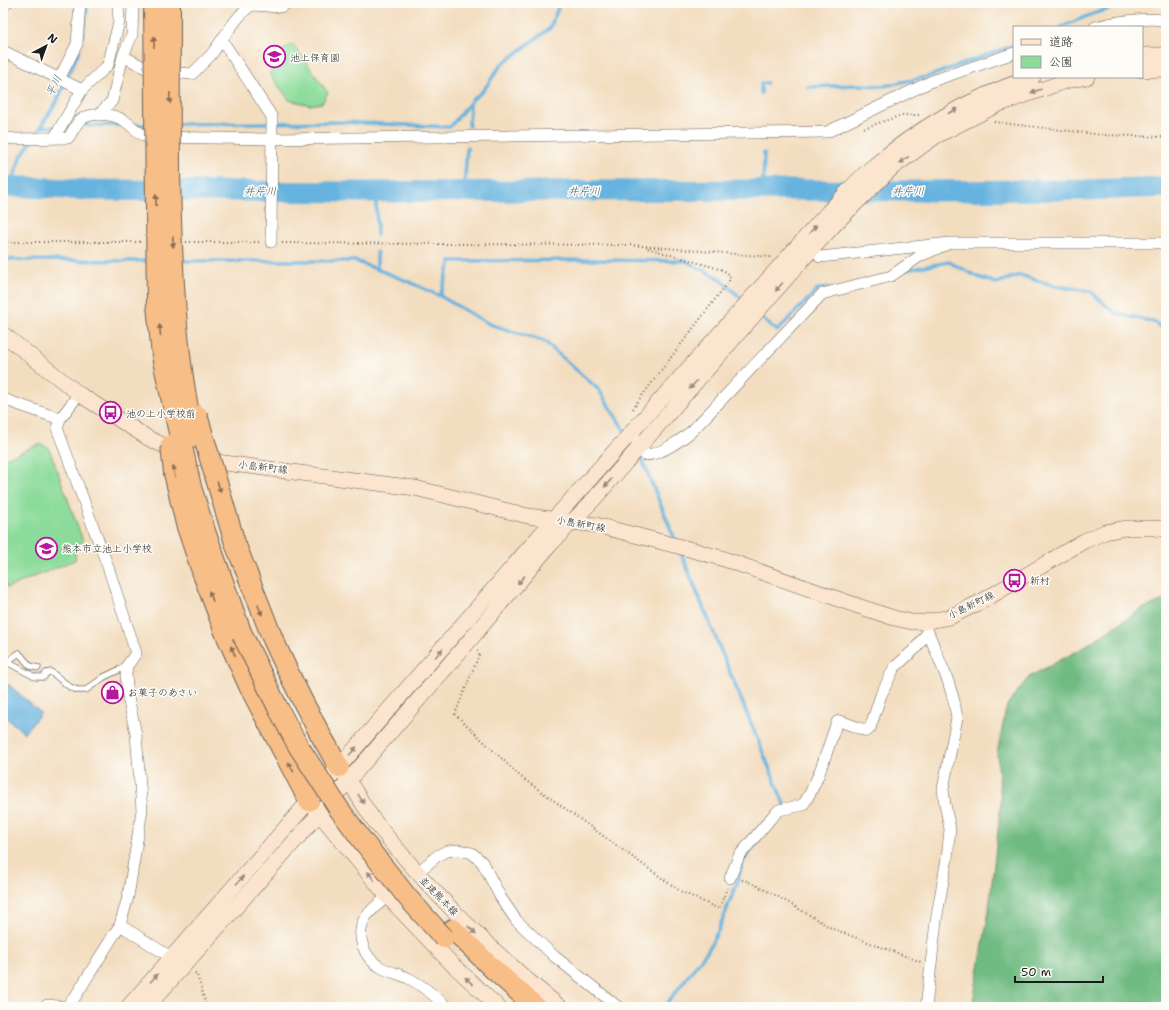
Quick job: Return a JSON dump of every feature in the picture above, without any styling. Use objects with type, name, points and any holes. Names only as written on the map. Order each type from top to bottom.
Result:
[{"type":"highway","points":[[154,3],[158,305],[216,530],[234,582],[271,668],[287,700],[307,736],[349,802],[448,934],[517,1007]]},
{"type":"highway","points":[[170,3],[172,219],[175,304],[171,356],[174,473],[186,524],[225,632],[249,686],[314,807]]},
{"type":"highway","points":[[171,356],[235,543],[272,638],[302,702],[344,773]]},
{"type":"highway","points":[[448,934],[493,969],[536,1007]]},
{"type":"street","points":[[3,6],[7,3]]},
{"type":"street","points":[[61,80],[77,44],[80,3]]},
{"type":"street","points":[[54,138],[80,89],[108,65],[118,22],[118,3]]},
{"type":"street","points":[[98,115],[112,101],[123,56],[132,35],[133,3]]},
{"type":"street","points":[[123,56],[149,70],[192,74],[210,56],[238,17],[249,6],[280,7],[289,3]]},
{"type":"street","points":[[1099,26],[1150,19],[1166,20]]},
{"type":"street","points":[[222,40],[272,117],[271,242]]},
{"type":"street","points":[[3,51],[80,89]]},
{"type":"street","points":[[3,137],[22,139],[68,138],[80,120],[89,116],[98,115],[116,116],[126,122],[138,133],[147,137],[271,140],[827,132],[932,81],[1013,53]]},
{"type":"street","points":[[1143,55],[1166,55]]},
{"type":"street","points":[[1143,70],[1166,69]]},
{"type":"street","points":[[128,1007],[179,960],[344,773],[554,519],[828,212],[870,169],[919,130],[987,93],[1030,78]]},
{"type":"street","points":[[344,773],[470,640],[549,546],[573,522],[804,258],[837,222],[892,168],[936,136],[997,105],[1070,80],[1081,78]]},
{"type":"street","points":[[632,432],[645,455],[651,455],[679,441],[692,431],[822,294],[891,276],[920,256],[950,243]]},
{"type":"street","points":[[820,257],[950,243],[1166,243]]},
{"type":"street","name":"小島新町線","points":[[3,334],[79,394],[148,438],[177,452],[217,462],[415,488],[528,516],[596,525],[689,549],[732,562],[894,618],[926,627],[984,600],[1084,541],[1105,532],[1126,528],[1166,529]]},
{"type":"street","points":[[45,1007],[47,1005],[66,1007],[75,998],[120,925],[128,897],[142,810],[136,734],[128,697],[126,675],[127,666],[136,653],[56,428],[60,419],[79,394]]},
{"type":"street","points":[[3,399],[60,419]]},
{"type":"street","points":[[730,878],[739,856],[772,816],[779,810],[803,805],[808,797],[820,768],[837,722],[840,721],[868,731],[894,668],[915,649],[926,627]]},
{"type":"street","points":[[926,627],[948,681],[957,718],[943,789],[950,829],[947,858],[930,965],[926,1007]]},
{"type":"street","name":"並建熊本線","points":[[344,773],[375,822],[417,873],[467,925],[520,974],[560,1007]]},
{"type":"street","points":[[314,807],[387,896],[452,964],[498,1007]]},
{"type":"street","points":[[417,873],[437,856],[448,851],[459,850],[472,854],[482,862],[501,898],[516,920],[554,956],[618,1007]]},
{"type":"street","points":[[387,896],[365,918],[361,930],[362,945],[370,959],[381,967],[408,978],[430,991],[447,1007]]},
{"type":"street","points":[[120,925],[179,960]]},
{"type":"street","points":[[147,1007],[179,960]]},
{"type":"lane","points":[[5,663],[19,653],[30,666],[38,668]]},
{"type":"lane","points":[[5,663],[36,677],[44,677],[46,673],[51,672],[70,687],[77,690],[86,690],[104,677],[127,666]]},
{"type":"path","points":[[860,129],[902,115],[943,116]]},
{"type":"path","points":[[970,119],[1104,135],[1166,137]]},
{"type":"path","points":[[3,242],[147,242]]},
{"type":"path","points":[[186,242],[623,245],[787,258]]},
{"type":"path","points":[[632,432],[627,426],[628,419],[638,401],[729,281],[730,275],[723,270],[642,247]]},
{"type":"path","points":[[470,640],[479,655],[455,714],[521,778],[680,891],[719,909],[730,878],[745,880],[778,896],[833,929],[930,965]]},
{"type":"path","points":[[179,960],[197,975],[208,1007]]},
{"type":"green space","points":[[293,44],[328,93],[322,103],[310,105],[289,100],[269,73],[279,62],[280,52]]},
{"type":"green space","points":[[40,444],[49,448],[83,541],[76,549],[75,560],[7,588],[3,578],[3,459]]},
{"type":"green space","points":[[1166,599],[1166,1007],[972,1007],[988,916],[998,830],[1001,801],[997,753],[1007,705],[1029,677],[1079,650],[1142,609]]},
{"type":"water","points":[[8,684],[41,713],[24,733],[3,715],[3,690]]},
{"type":"waterway","name":"平川","points":[[82,37],[87,11],[86,3]]},
{"type":"waterway","points":[[176,124],[340,122],[450,127],[473,99],[483,91],[501,65],[550,28],[560,3]]},
{"type":"waterway","points":[[1063,26],[1095,13],[1129,3]]},
{"type":"waterway","points":[[808,87],[856,85],[884,86],[930,76],[1013,45]]},
{"type":"waterway","name":"平川","points":[[35,136],[57,101],[79,51]]},
{"type":"waterway","points":[[761,93],[761,83],[767,83]]},
{"type":"waterway","points":[[469,126],[470,104]]},
{"type":"waterway","points":[[64,126],[125,125]]},
{"type":"waterway","points":[[134,125],[149,125]]},
{"type":"waterway","points":[[41,127],[58,127]]},
{"type":"waterway","points":[[11,187],[20,158],[32,141]]},
{"type":"waterway","points":[[464,191],[467,147]]},
{"type":"waterway","points":[[763,190],[764,153]]},
{"type":"waterway","name":"井芹川","points":[[3,186],[91,190],[360,192],[1086,190],[1166,187]]},
{"type":"waterway","points":[[376,192],[377,235]]},
{"type":"waterway","points":[[377,252],[377,269]]},
{"type":"waterway","points":[[3,259],[150,261]]},
{"type":"waterway","points":[[178,261],[356,261],[440,296],[489,324],[544,341],[599,390],[626,433]]},
{"type":"waterway","points":[[440,296],[451,261],[685,261],[719,278],[744,301]]},
{"type":"waterway","points":[[906,270],[949,262],[978,277],[996,283],[1020,275],[1055,286],[1090,291],[1115,313],[1154,322],[1166,331]]},
{"type":"waterway","points":[[758,315],[777,331],[818,289],[828,287]]},
{"type":"waterway","points":[[639,456],[643,462],[676,542]]},
{"type":"waterway","points":[[680,551],[785,806]]},
{"type":"waterway","points":[[668,1007],[668,1002],[708,950],[718,931],[737,883],[743,861],[759,840]]},
{"type":"place","name":"池上保育園","points":[[274,57]]},
{"type":"place","name":"池の上小学校前","points":[[111,413]]},
{"type":"place","name":"熊本市立池上小学校","points":[[46,548]]},
{"type":"place","name":"新村","points":[[1015,580]]},
{"type":"place","name":"お菓子のあさい","points":[[113,692]]}]
